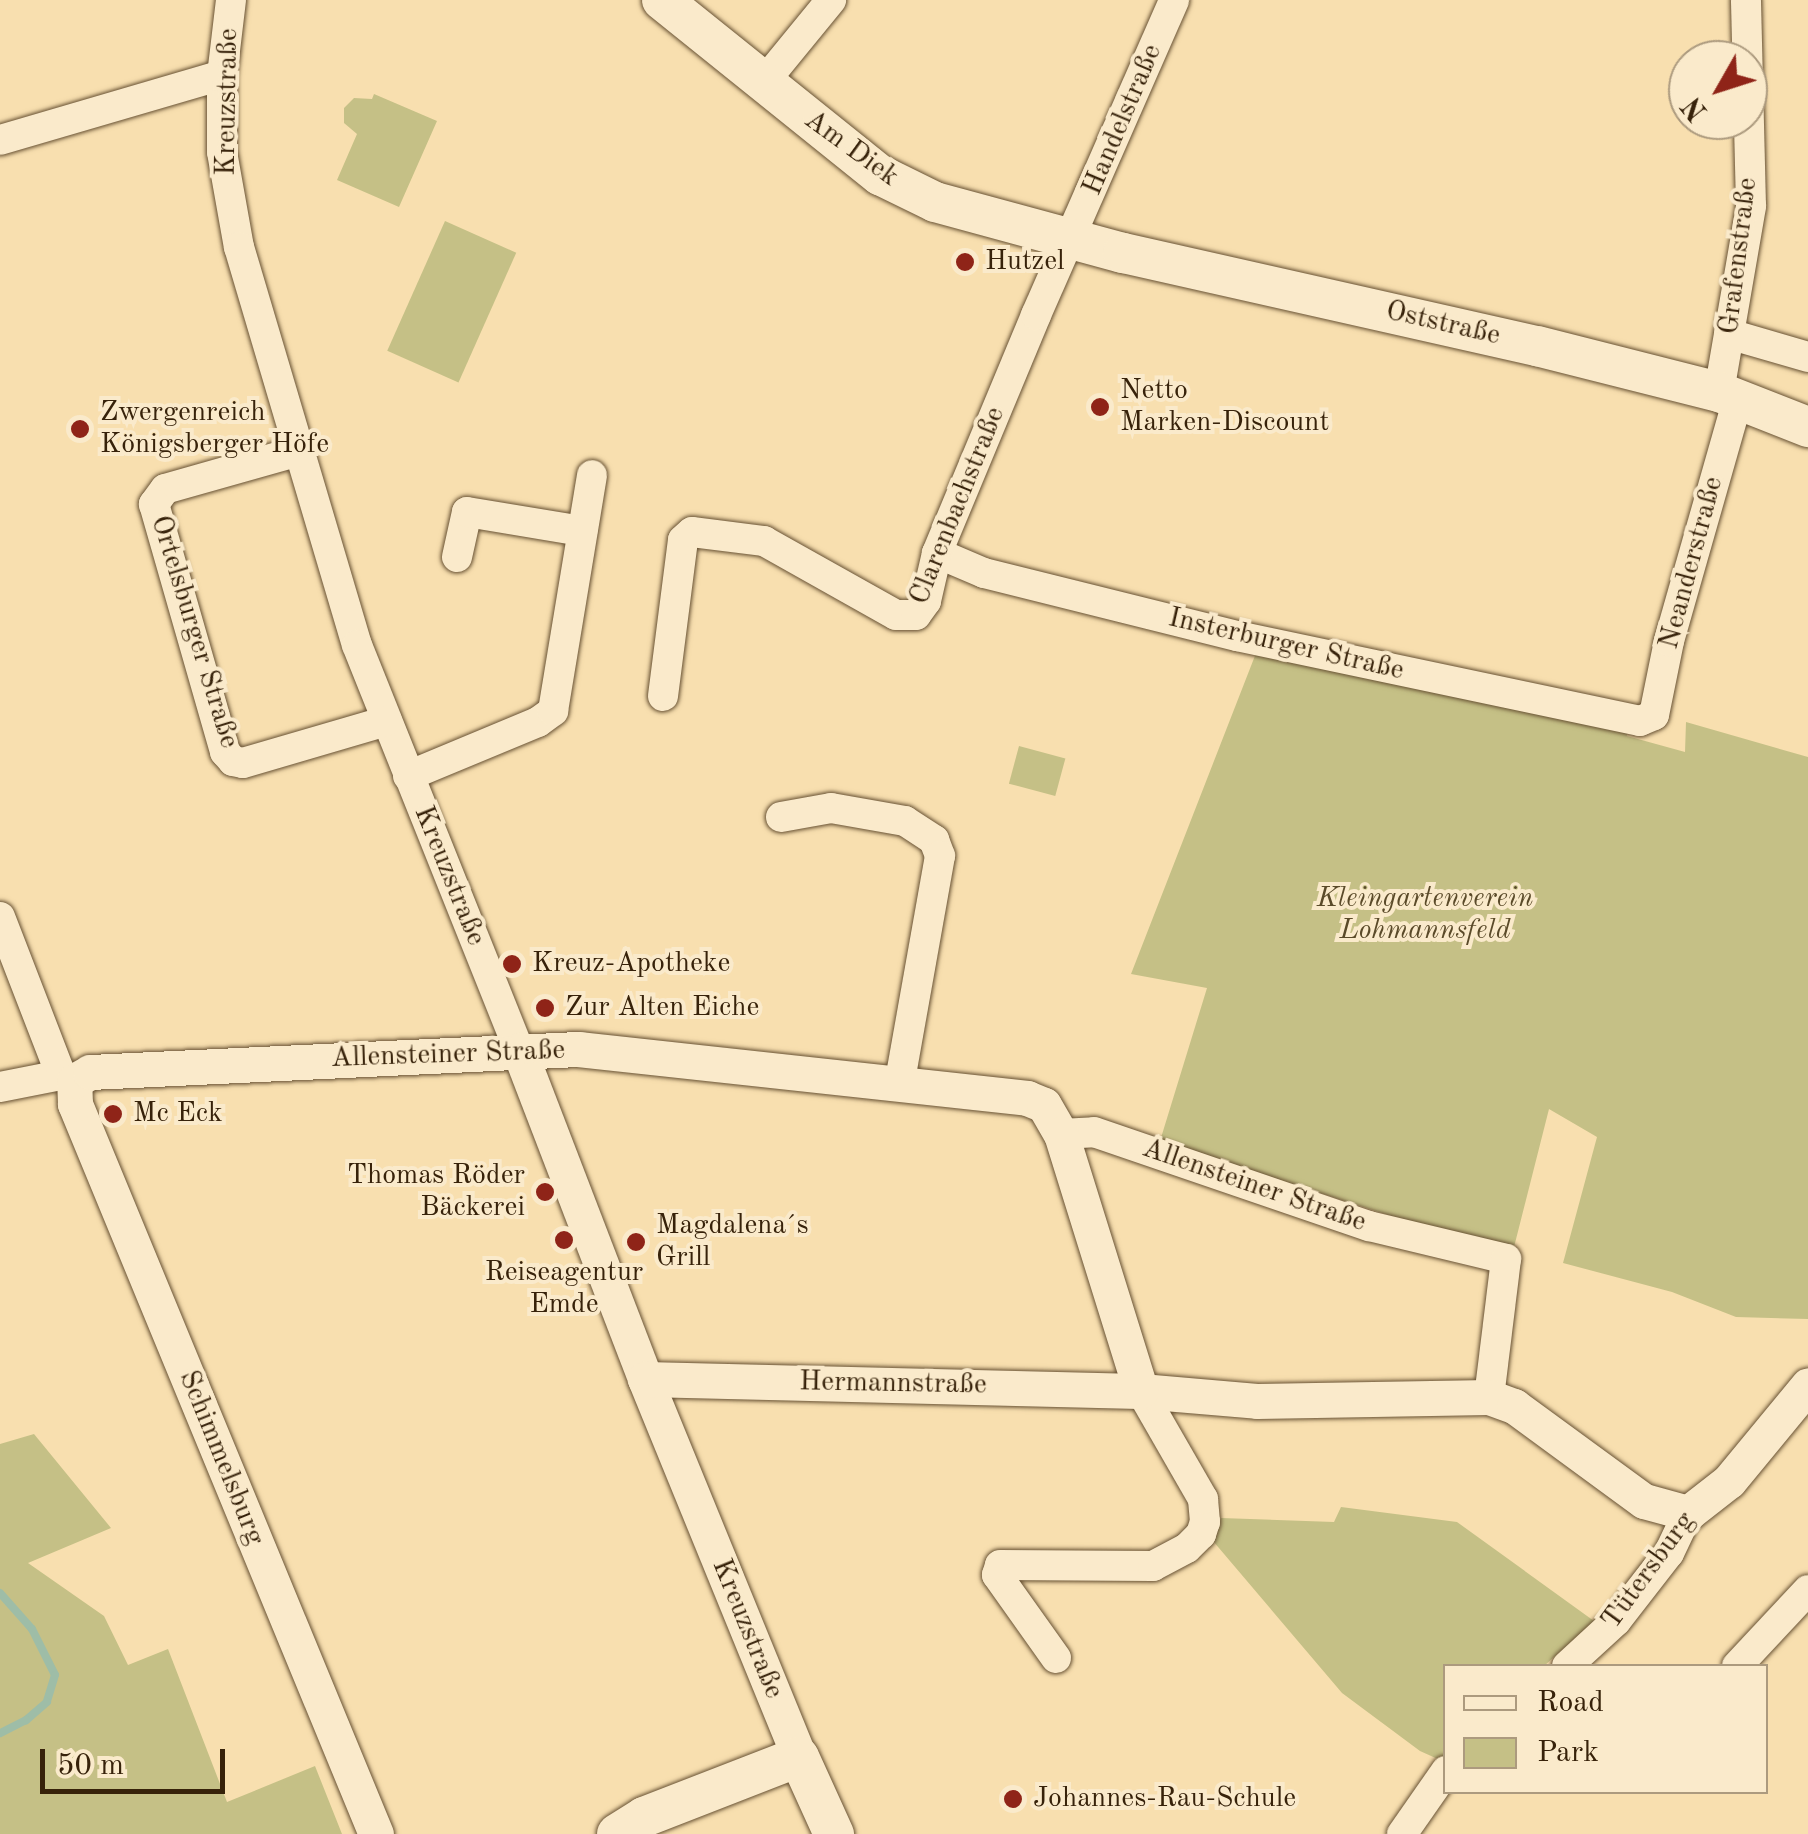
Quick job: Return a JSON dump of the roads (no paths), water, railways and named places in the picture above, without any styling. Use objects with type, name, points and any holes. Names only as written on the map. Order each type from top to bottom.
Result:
[{"type":"main road","name":"Am Diek","points":[[662,0],[896,185],[935,202],[1072,239]]},
{"type":"main road","name":"Oststraße","points":[[1072,239],[1538,346],[1728,395],[1808,427]]},
{"type":"main road","points":[[618,1834],[644,1817],[799,1757]]},
{"type":"main road","name":"Kreuzstraße","points":[[799,1757],[834,1834]]},
{"type":"street","name":"Kreuzstraße","points":[[231,0],[222,75],[228,198],[357,645],[645,1379],[799,1757]]},
{"type":"street","points":[[764,82],[830,0]]},
{"type":"street","name":"Handelstraße","points":[[1072,239],[1174,0]]},
{"type":"street","name":"Grafenstraße","points":[[1728,395],[1729,334],[1751,206],[1746,0]]},
{"type":"street","points":[[0,140],[222,75]]},
{"type":"street","name":"Clarenbachstraße","points":[[663,696],[686,534],[764,541],[906,618],[916,615],[926,601],[937,553],[1072,239]]},
{"type":"street","points":[[1729,334],[1808,357]]},
{"type":"street","name":"Neanderstraße","points":[[1640,721],[1654,715],[1728,395]]},
{"type":"street","name":"Ortelsburger Straße","points":[[300,451],[164,489],[154,504],[225,752],[233,761],[243,762],[386,720]]},
{"type":"street","points":[[408,776],[538,722],[553,711],[592,475]]},
{"type":"street","points":[[458,557],[466,512],[582,531]]},
{"type":"street","name":"Insterburger Straße","points":[[937,553],[984,573],[1237,636],[1640,721]]},
{"type":"street","points":[[782,817],[830,808],[905,821],[934,840],[940,856],[900,1081]]},
{"type":"street","points":[[0,917],[68,1078]]},
{"type":"street","name":"Allensteiner Straße","points":[[0,1088],[90,1072],[578,1050],[900,1081],[1027,1098],[1044,1104],[1061,1134],[1094,1132],[1369,1226],[1506,1259],[1489,1398]]},
{"type":"street","name":"Schimmelsburg","points":[[68,1078],[75,1104],[376,1834]]},
{"type":"street","points":[[1056,1658],[997,1575],[1000,1565],[1153,1566],[1188,1548],[1201,1534],[1204,1499],[1141,1391],[1061,1134]]},
{"type":"street","name":"Hermannstraße","points":[[645,1379],[1141,1391],[1257,1401],[1489,1398],[1514,1406],[1644,1501],[1688,1513]]},
{"type":"street","name":"Tütersburg","points":[[1569,1664],[1616,1621],[1670,1553],[1688,1513],[1729,1481],[1808,1385]]},
{"type":"street","points":[[1740,1664],[1808,1590]]},
{"type":"street","points":[[1402,1834],[1443,1775]]},
{"type":"waterway","points":[[0,1593],[32,1629],[55,1675],[47,1702],[26,1720],[0,1733]]},
{"type":"place","name":"Hutzel","points":[[965,262]]},
{"type":"place","name":"Netto Marken-Discount","points":[[1100,407]]},
{"type":"place","name":"Zwergenreich Königsberger Höfe","points":[[80,429]]},
{"type":"place","name":"Kreuz-Apotheke","points":[[512,964]]},
{"type":"place","name":"Zur Alten Eiche","points":[[545,1008]]},
{"type":"place","name":"Mc Eck","points":[[113,1114]]},
{"type":"place","name":"Thomas Röder Bäckerei","points":[[545,1192]]},
{"type":"place","name":"Reiseagentur Emde","points":[[564,1240]]},
{"type":"place","name":"Magdalena´s Grill","points":[[636,1242]]},
{"type":"place","name":"Johannes-Rau-Schule","points":[[1013,1799]]},
{"type":"park label","name":"Kleingartenverein Lohmannsfeld","points":[[1425,915]]}]
